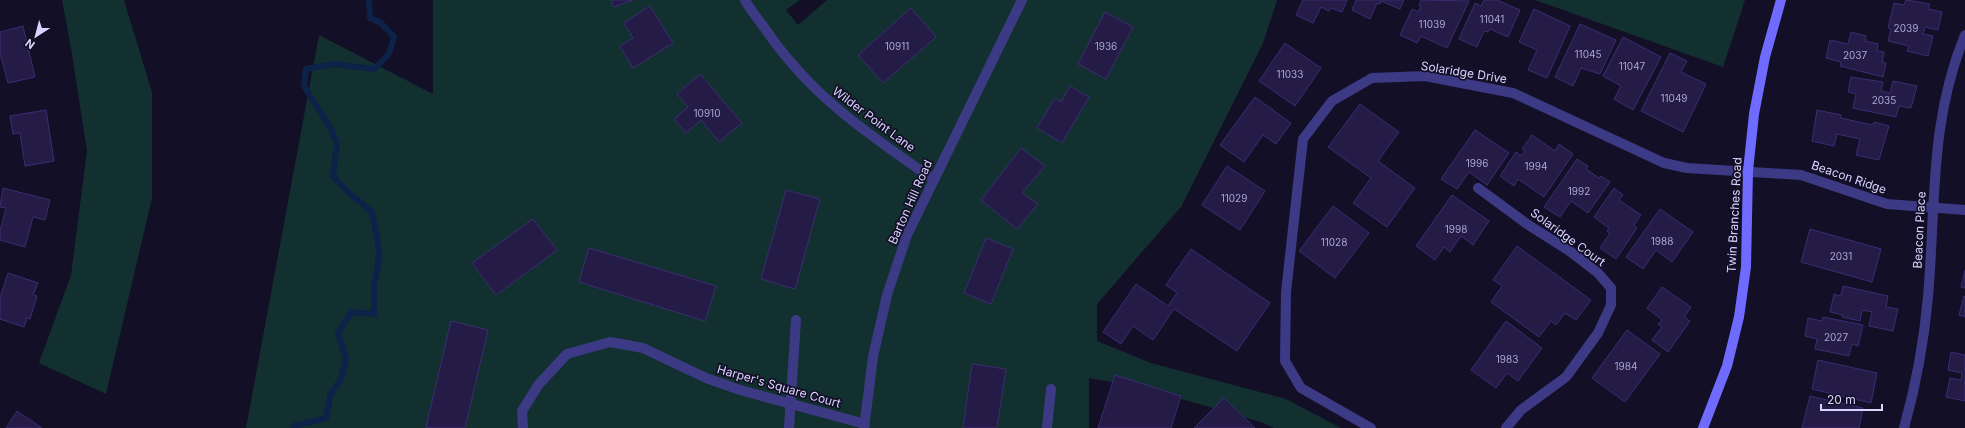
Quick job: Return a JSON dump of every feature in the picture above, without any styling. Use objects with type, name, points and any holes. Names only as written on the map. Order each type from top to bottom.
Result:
[{"type":"main road","name":"Twin Branches Road","points":[[1703,428],[1727,366],[1739,317],[1746,267],[1748,171],[1754,114],[1763,64],[1781,0]]},
{"type":"street","name":"Wilder Point Lane","points":[[745,0],[774,43],[806,80],[834,107],[871,136],[933,179]]},
{"type":"street","name":"Barton Hill Road","points":[[865,426],[873,357],[887,295],[907,235],[933,179],[1022,0]]},
{"type":"street","name":"Beacon Place","points":[[1904,428],[1913,396],[1923,344],[1928,296],[1937,146],[1946,96],[1958,52],[1965,35]]},
{"type":"street","name":"Solaridge Drive","points":[[1371,428],[1301,388],[1285,361],[1286,292],[1303,139],[1332,102],[1372,78],[1425,76],[1513,93],[1664,163],[1687,168],[1748,171]]},
{"type":"street","name":"Beacon Ridge","points":[[1748,171],[1801,175],[1887,204],[1965,210]]},
{"type":"street","name":"Solaridge Court","points":[[1478,188],[1527,224],[1571,252],[1598,273],[1611,288],[1611,305],[1598,333],[1566,377],[1521,410],[1506,428]]},
{"type":"street","points":[[790,428],[796,320]]},
{"type":"street","name":"Harper's Square Court","points":[[523,428],[522,411],[539,384],[568,354],[610,342],[643,348],[706,378],[740,390],[865,426]]},
{"type":"street","points":[[1047,428],[1051,389]]},
{"type":"green space","points":[[62,0],[124,0],[152,92],[152,198],[106,394],[39,363],[71,275],[87,151]]},
{"type":"green space","points":[[433,0],[800,0],[786,10],[798,25],[827,0],[1277,0],[1263,43],[1181,207],[1097,304],[1097,341],[1151,363],[1286,399],[1341,428],[1274,428],[1261,422],[1136,386],[1089,378],[1089,428],[246,428],[319,35],[433,94]]},
{"type":"green space","points":[[1535,0],[1745,0],[1723,67]]},
{"type":"building","points":[[611,0],[633,0],[614,7]]},
{"type":"building","points":[[1303,0],[1347,0],[1342,12],[1331,8],[1329,11],[1321,7],[1313,23],[1296,15]]},
{"type":"building","points":[[1356,0],[1404,0],[1400,9],[1381,1],[1380,4],[1377,3],[1370,19],[1352,10]]},
{"type":"building","points":[[1421,0],[1469,1],[1447,48],[1421,36],[1417,43],[1400,35],[1412,9],[1418,12],[1421,6],[1419,5]]},
{"type":"building","points":[[1484,0],[1497,0],[1520,10],[1508,37],[1490,29],[1488,32],[1484,31],[1477,47],[1459,39],[1475,3],[1481,6]]},
{"type":"building","points":[[1906,0],[1930,4],[1928,9],[1942,12],[1938,30],[1925,27],[1923,34],[1933,36],[1928,56],[1907,51],[1909,46],[1888,41],[1891,29],[1888,28],[1894,3],[1904,5]]},
{"type":"building","points":[[650,6],[673,43],[633,68],[620,46],[633,38],[624,23]]},
{"type":"building","points":[[911,8],[936,37],[883,83],[858,55]]},
{"type":"building","points":[[1534,9],[1570,26],[1547,78],[1528,70],[1537,50],[1519,42]]},
{"type":"building","points":[[1105,12],[1133,27],[1106,79],[1078,64]]},
{"type":"building","points":[[1580,24],[1616,40],[1600,74],[1581,68],[1573,86],[1555,77]]},
{"type":"building","points":[[23,26],[35,77],[8,83],[0,53],[0,32]]},
{"type":"building","points":[[1851,32],[1866,36],[1865,41],[1878,44],[1877,51],[1884,52],[1882,62],[1886,63],[1883,77],[1840,66],[1841,62],[1826,58],[1830,40],[1848,44]]},
{"type":"building","points":[[1623,37],[1661,57],[1633,110],[1614,99],[1621,86],[1603,76]]},
{"type":"building","points":[[1285,43],[1321,68],[1295,106],[1259,81]]},
{"type":"building","points":[[1670,53],[1687,61],[1681,72],[1706,84],[1683,132],[1641,111]]},
{"type":"building","points":[[700,74],[742,123],[719,142],[701,120],[686,133],[674,119],[688,107],[677,94]]},
{"type":"building","points":[[1851,77],[1883,82],[1881,91],[1890,93],[1893,81],[1917,86],[1911,108],[1899,106],[1896,117],[1853,108],[1856,94],[1848,92]]},
{"type":"building","points":[[1070,86],[1089,97],[1062,143],[1037,128],[1055,98],[1061,102]]},
{"type":"building","points":[[1255,97],[1291,123],[1276,144],[1263,135],[1244,162],[1220,145]]},
{"type":"building","points":[[1360,104],[1399,132],[1378,161],[1415,188],[1387,227],[1353,203],[1371,178],[1328,147]]},
{"type":"building","points":[[46,110],[54,161],[25,166],[20,133],[13,134],[10,116]]},
{"type":"building","points":[[1817,110],[1841,115],[1841,118],[1863,123],[1873,125],[1874,122],[1889,126],[1879,160],[1856,155],[1860,139],[1837,134],[1834,146],[1812,141]]},
{"type":"building","points":[[1475,130],[1509,153],[1487,185],[1469,172],[1457,189],[1441,179]]},
{"type":"building","points":[[1532,135],[1555,151],[1559,144],[1573,154],[1544,197],[1518,179],[1514,186],[1500,176],[1516,152],[1521,156],[1525,151],[1522,149]]},
{"type":"building","points":[[1021,148],[1045,166],[1022,193],[1038,204],[1017,229],[981,200]]},
{"type":"building","points":[[1577,159],[1588,166],[1586,169],[1599,178],[1601,176],[1610,182],[1588,213],[1571,201],[1560,217],[1544,207]]},
{"type":"building","points":[[1227,166],[1265,191],[1240,230],[1202,205]]},
{"type":"building","points":[[3,188],[50,200],[45,220],[33,217],[25,247],[0,240],[0,231],[6,208],[0,207]]},
{"type":"building","points":[[1614,188],[1623,195],[1619,200],[1641,215],[1634,225],[1637,228],[1616,259],[1600,248],[1610,233],[1607,231],[1609,228],[1594,217]]},
{"type":"building","points":[[786,190],[820,199],[795,289],[761,279]]},
{"type":"building","points":[[1452,195],[1489,221],[1473,245],[1461,236],[1450,252],[1444,247],[1435,260],[1416,246]]},
{"type":"building","points":[[1333,206],[1369,233],[1335,278],[1299,251]]},
{"type":"building","points":[[1660,209],[1693,232],[1672,262],[1656,250],[1643,269],[1626,257]]},
{"type":"building","points":[[533,219],[557,250],[496,295],[472,263]]},
{"type":"building","points":[[1810,229],[1881,249],[1872,282],[1801,262]]},
{"type":"building","points":[[986,238],[1013,249],[991,304],[964,293]]},
{"type":"building","points":[[1517,246],[1591,300],[1576,320],[1565,313],[1556,325],[1551,321],[1539,337],[1491,302],[1502,286],[1493,280]]},
{"type":"building","points":[[589,248],[716,286],[705,321],[579,282]]},
{"type":"building","points":[[1191,249],[1270,303],[1237,351],[1174,309],[1153,340],[1133,326],[1121,344],[1103,332],[1136,284],[1168,306],[1177,293],[1166,285]]},
{"type":"building","points":[[1965,270],[1965,288],[1961,287]]},
{"type":"building","points":[[8,273],[38,283],[33,295],[37,296],[30,319],[27,318],[24,327],[0,319],[0,298]]},
{"type":"building","points":[[1843,286],[1888,296],[1886,307],[1898,309],[1893,331],[1869,326],[1872,312],[1862,310],[1860,321],[1842,317],[1843,315],[1830,312],[1834,294],[1841,296]]},
{"type":"building","points":[[1662,287],[1691,307],[1684,317],[1690,321],[1668,352],[1652,340],[1662,327],[1658,324],[1662,320],[1647,308]]},
{"type":"building","points":[[1964,296],[1965,297],[1965,317],[1959,315]]},
{"type":"building","points":[[1823,317],[1863,325],[1858,346],[1852,344],[1849,356],[1815,349],[1817,339],[1805,336],[1808,318],[1822,321]]},
{"type":"building","points":[[451,321],[488,330],[465,428],[426,427]]},
{"type":"building","points":[[1506,321],[1542,348],[1518,381],[1507,373],[1496,388],[1471,370]]},
{"type":"building","points":[[1627,330],[1660,354],[1625,402],[1592,378]]},
{"type":"building","points":[[1951,352],[1965,355],[1965,401],[1946,397],[1950,378],[1961,380],[1962,373],[1948,370]]},
{"type":"building","points":[[1818,360],[1877,373],[1871,403],[1812,389]]},
{"type":"building","points":[[972,364],[1006,369],[997,428],[963,428]]},
{"type":"building","points":[[1115,375],[1181,396],[1171,428],[1098,428]]},
{"type":"building","points":[[1810,396],[1863,408],[1859,428],[1802,428]]},
{"type":"building","points":[[1224,398],[1255,428],[1194,428]]},
{"type":"building","points":[[17,411],[42,428],[6,428]]},
{"type":"waterway","points":[[293,428],[294,426],[326,418],[330,395],[341,379],[346,359],[338,333],[351,312],[374,314],[374,283],[377,273],[379,250],[372,212],[348,192],[333,176],[337,143],[331,129],[304,86],[306,69],[334,64],[374,69],[389,54],[394,37],[381,23],[370,18],[369,0]]}]
